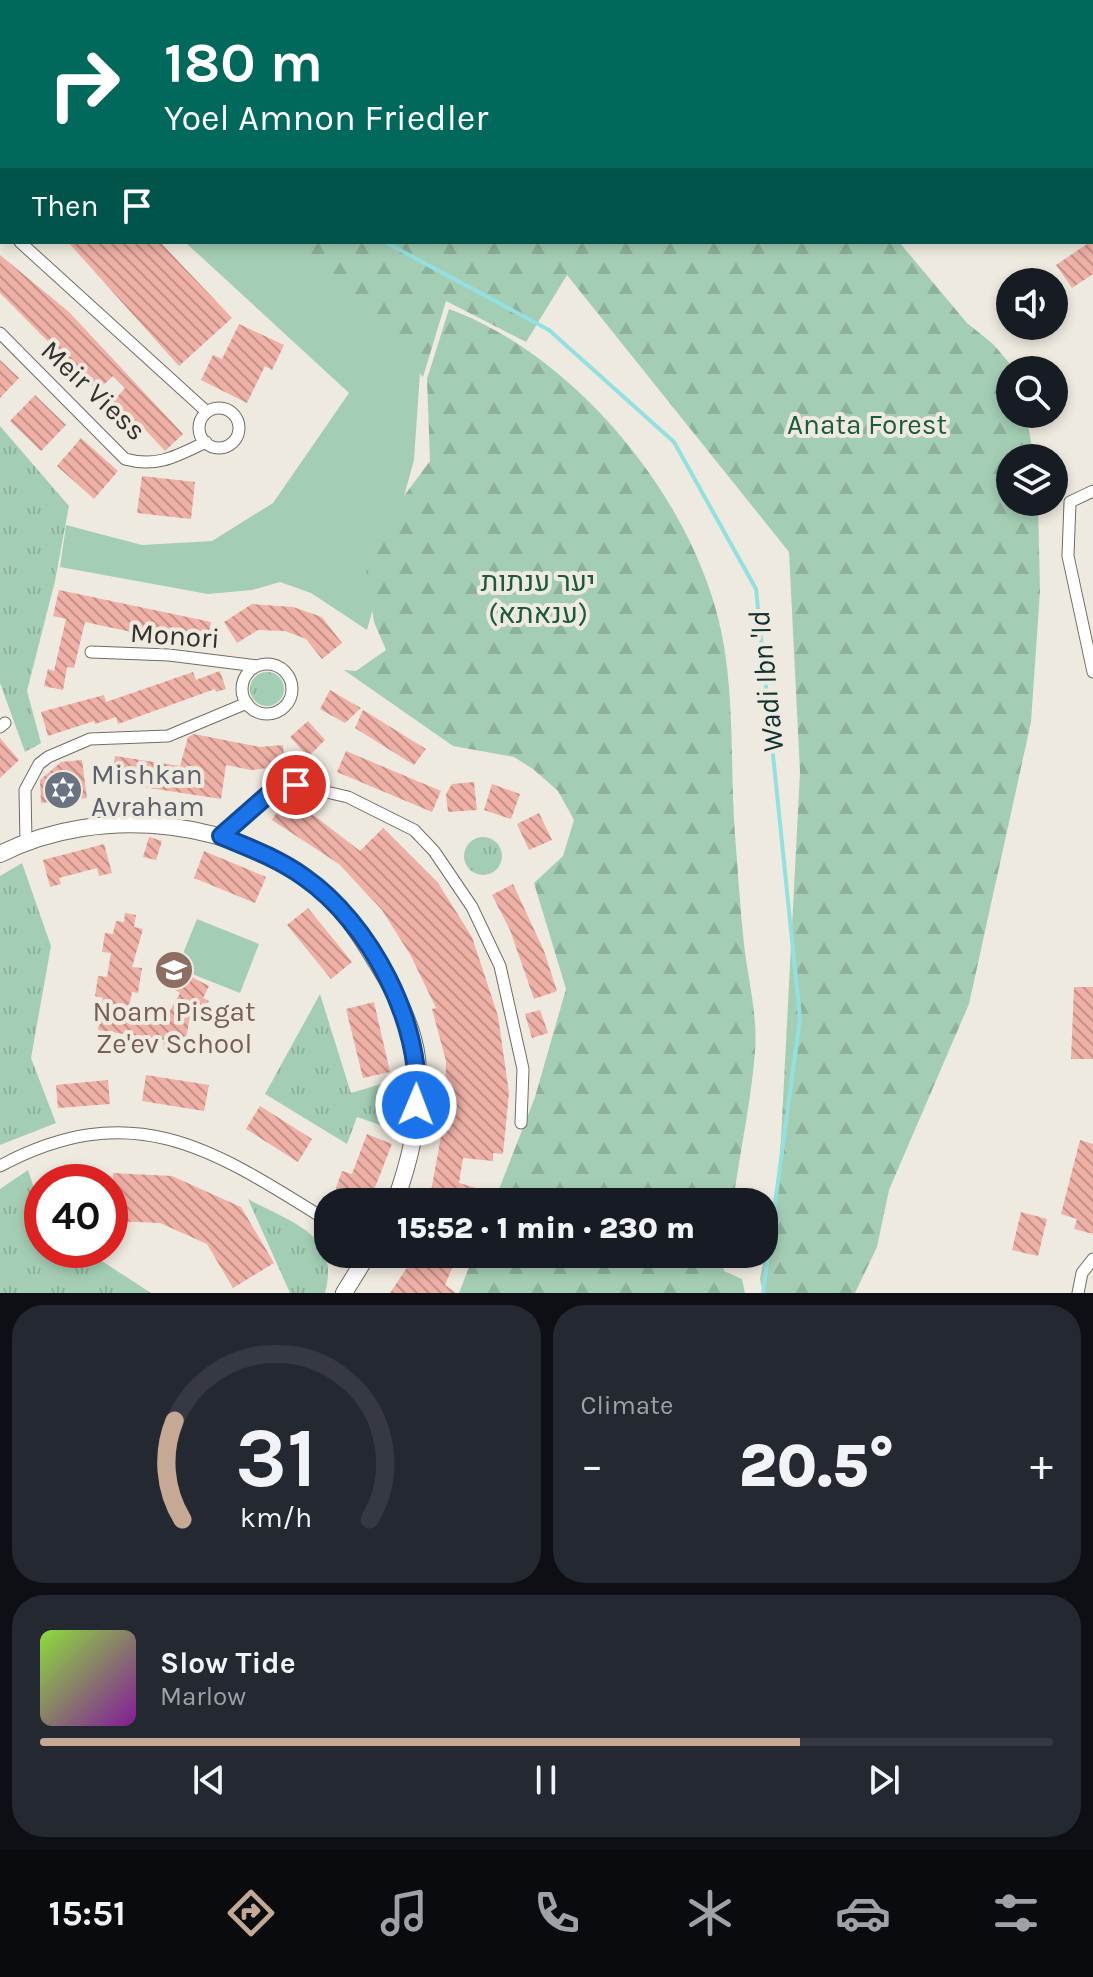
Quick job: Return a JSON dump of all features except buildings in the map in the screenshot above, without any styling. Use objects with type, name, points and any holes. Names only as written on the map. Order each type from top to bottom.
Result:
[{"type":"street","points":[[22,244],[207,412]]},
{"type":"street","name":"Meir Viess","points":[[0,333],[125,459],[145,465],[161,463],[206,442]]},
{"type":"street","points":[[227,409],[237,419],[239,427],[235,440],[225,446],[206,442],[199,429],[207,412],[227,409]]},
{"type":"street","points":[[1093,491],[1070,502],[1068,556],[1093,672]]},
{"type":"street","name":"Monori","points":[[91,652],[169,655],[257,666]]},
{"type":"street","points":[[274,665],[287,673],[292,689],[290,698],[279,711],[271,714],[253,710],[247,703],[242,687],[245,678],[257,666],[274,665]]},
{"type":"street","points":[[26,841],[25,790],[39,764],[48,757],[90,739],[168,736],[247,703]]},
{"type":"street","points":[[221,836],[270,793],[296,785],[348,797],[414,830],[434,851],[472,907],[500,966],[523,1069],[521,1123]]},
{"type":"street","points":[[0,854],[26,841],[62,831],[140,825],[184,828],[221,836],[282,864],[327,896],[364,942],[399,1002],[412,1035],[418,1088],[410,1149],[399,1188]]},
{"type":"street","points":[[0,1166],[35,1148],[77,1135],[101,1132],[147,1135],[192,1146],[237,1165],[314,1212]]},
{"type":"street","points":[[1078,1293],[1082,1273],[1093,1259]]},
{"type":"street","points":[[344,1293],[359,1268]]},
{"type":"green space","points":[[187,244],[314,244],[422,343],[414,460],[367,630],[311,593],[280,582],[252,590],[208,594],[60,567],[66,525],[142,545],[212,541],[273,503],[349,393]]},
{"type":"green space","name":"Anata Forest","points":[[296,244],[901,244],[967,323],[1003,356],[996,356],[996,428],[1029,428],[1031,444],[996,444],[996,516],[1038,516],[1040,591],[1031,722],[969,1004],[889,1190],[877,1247],[855,1293],[763,1293],[760,1279],[762,1268],[778,1268],[777,1188],[800,772],[789,552],[567,275],[526,342],[446,301],[423,377]]},
{"type":"green space","name":"יער ענתות (ענאתא)","points":[[449,309],[496,331],[542,361],[585,398],[624,440],[658,486],[686,535],[708,585],[722,635],[729,685],[739,890],[755,1025],[751,1090],[735,1188],[499,1188],[535,1097],[566,989],[534,883],[563,856],[574,820],[558,791],[533,769],[514,757],[453,746],[344,670],[356,671],[386,650],[374,622],[363,551],[430,461],[427,379]]},
{"type":"green space","points":[[0,426],[69,506],[55,581],[27,691],[41,743],[25,752],[0,683]]},
{"type":"green space","points":[[267,672],[279,677],[284,689],[279,701],[267,706],[255,701],[250,689],[255,677]]},
{"type":"green space","points":[[483,837],[497,842],[502,856],[497,870],[483,875],[469,870],[464,856],[469,842]]},
{"type":"green space","points":[[22,863],[51,946],[31,1058],[56,1123],[0,1145],[0,876]]},
{"type":"green space","points":[[197,919],[259,944],[240,993],[177,968]]},
{"type":"green space","points":[[320,994],[351,1093],[398,1079],[395,1130],[357,1117],[347,1144],[265,1094]]},
{"type":"green space","points":[[24,1173],[24,1268],[113,1268],[151,1293],[0,1293],[0,1189]]},
{"type":"green space","points":[[248,1199],[309,1233],[314,1238],[314,1268],[327,1268],[325,1293],[290,1293]]},
{"type":"green space","points":[[469,1268],[724,1268],[742,1279],[745,1293],[459,1293]]},
{"type":"waterway","name":"Wadi Ibn 'Id","points":[[389,244],[549,330],[674,442],[756,589],[800,1018],[763,1293]]},
{"type":"place","name":"Mishkan Avraham","points":[[63,790]]},
{"type":"place","name":"Noam Pisgat Ze'ev School","points":[[174,970]]},
{"type":"route","points":[[296,785],[270,793],[221,836],[253,849],[304,877],[327,896],[364,942],[399,1002],[412,1035],[417,1059],[416,1105]]}]
